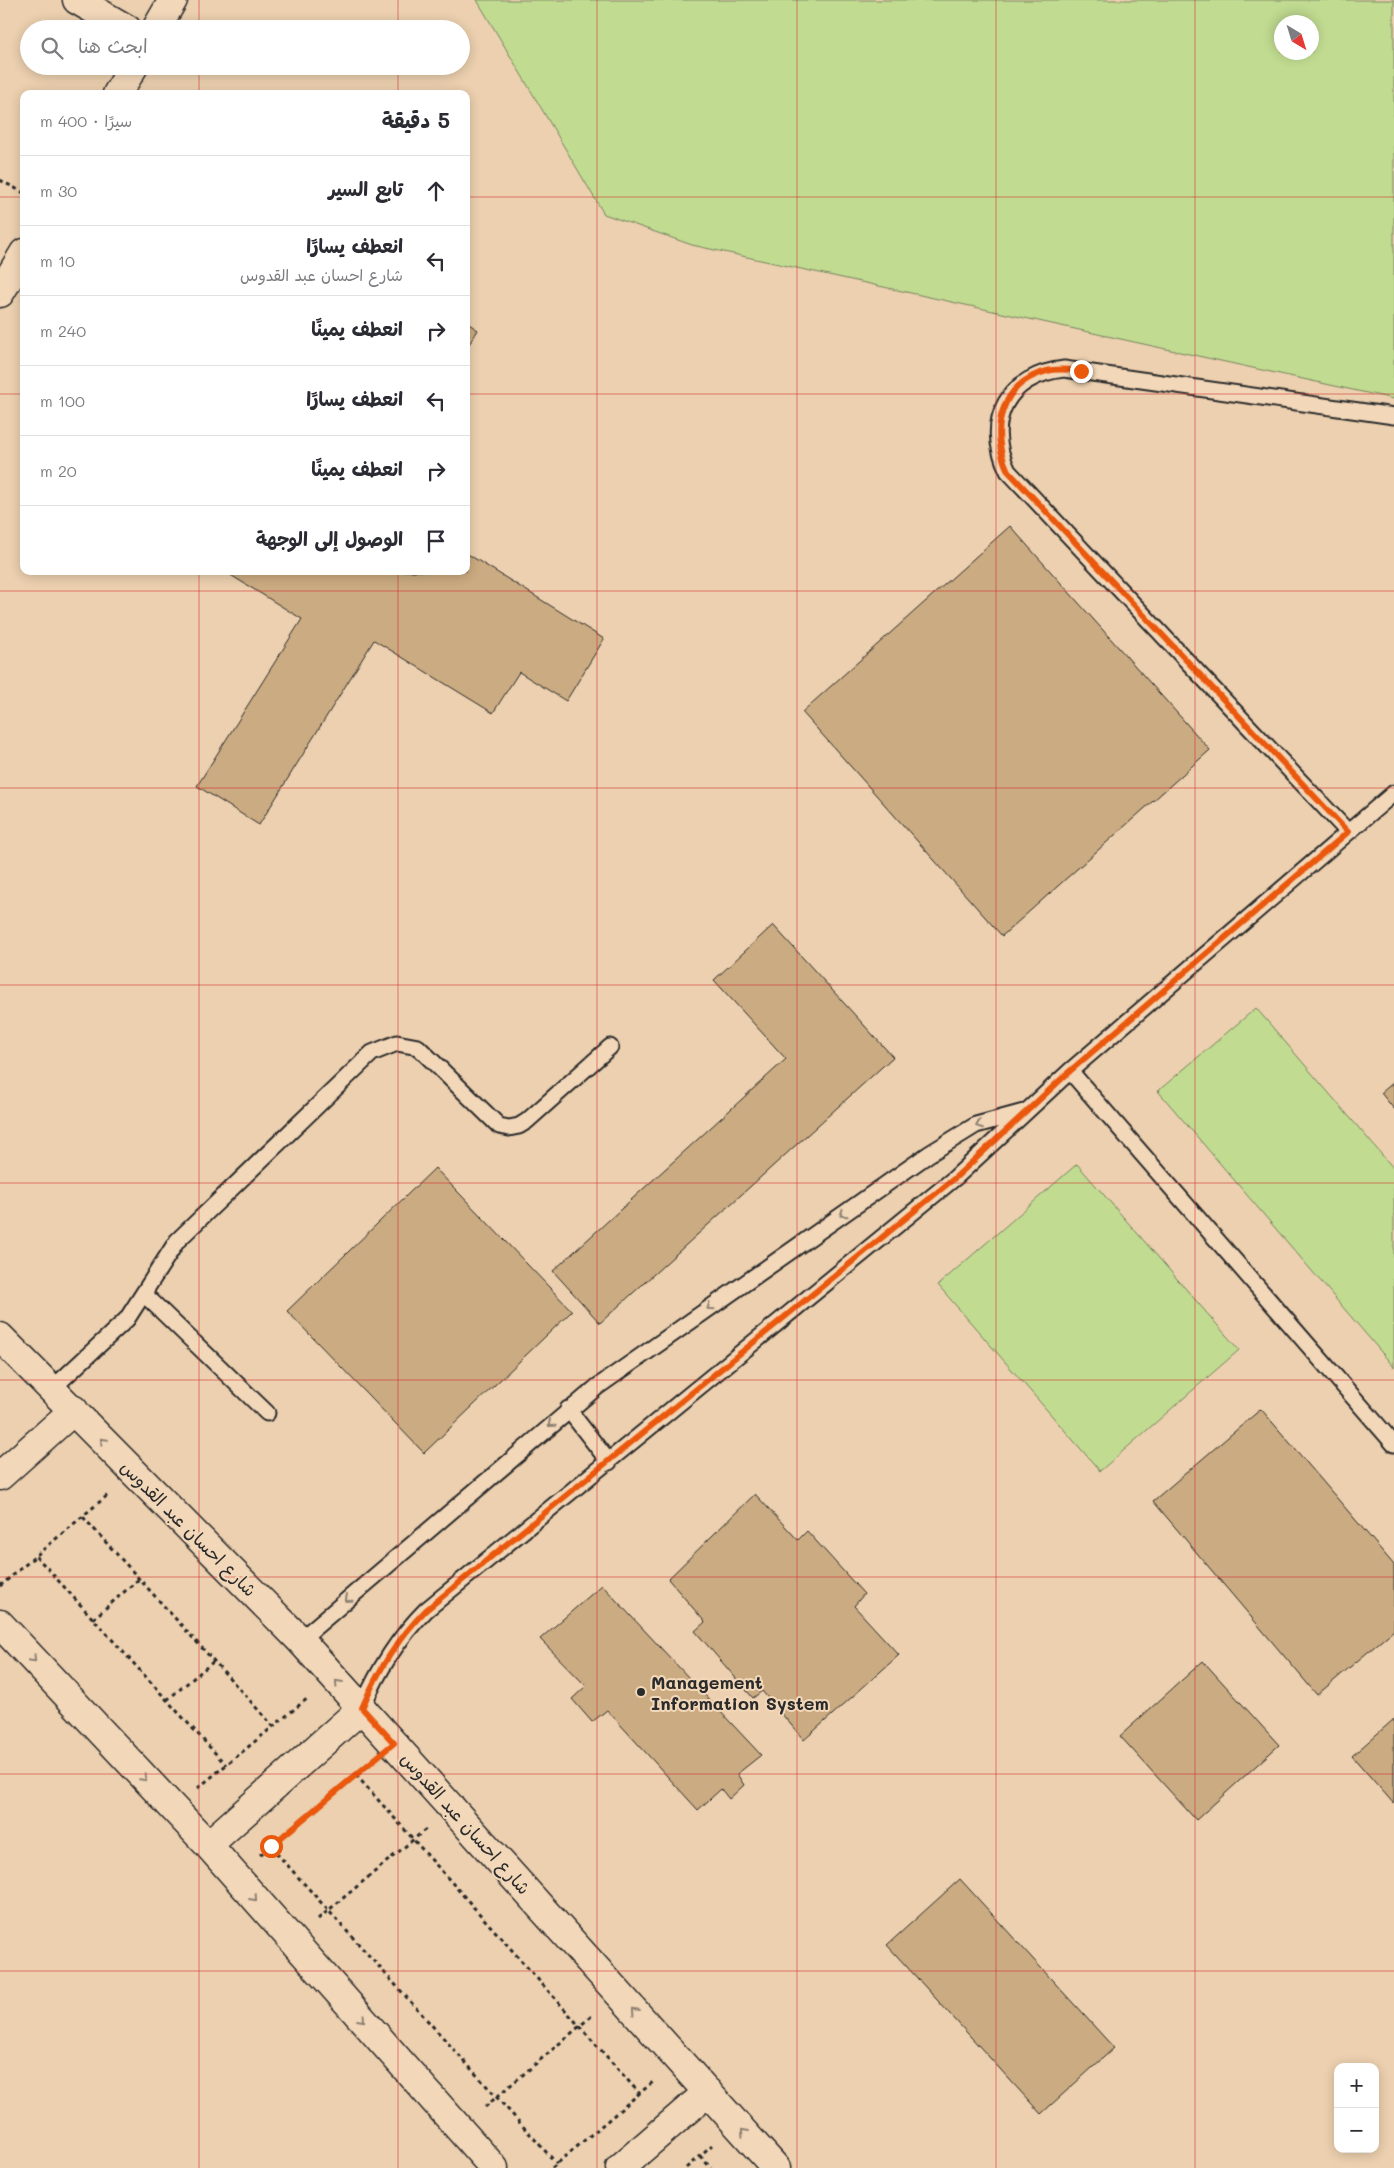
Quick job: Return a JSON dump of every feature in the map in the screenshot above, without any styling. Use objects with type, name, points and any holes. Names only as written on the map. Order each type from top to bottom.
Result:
[{"type":"street","points":[[77,0],[111,20]]},
{"type":"street","points":[[161,20],[173,0]]},
{"type":"street","points":[[119,90],[129,75]]},
{"type":"street","points":[[0,293],[20,260]]},
{"type":"street","name":"شارع احسان عبد القدوس","points":[[0,1337],[300,1640],[776,2168]]},
{"type":"street","points":[[0,1476],[74,1410]]},
{"type":"street","points":[[0,1624],[208,1846],[494,2168]]},
{"type":"street","points":[[208,1846],[362,1708]]},
{"type":"street","points":[[620,2168],[708,2092]]},
{"type":"lane","points":[[1348,832],[1008,471],[1000,455],[997,437],[999,420],[1006,403],[1016,389],[1030,378],[1046,371],[1064,369],[1394,416]]},
{"type":"lane","points":[[362,1708],[376,1675],[406,1630],[426,1610],[956,1177],[1070,1071],[1394,793]]},
{"type":"lane","points":[[52,1388],[127,1319],[177,1241],[372,1052],[397,1043],[418,1047],[492,1121],[509,1128],[519,1126],[527,1121],[610,1047]]},
{"type":"lane","points":[[1070,1071],[1394,1444]]},
{"type":"lane","points":[[300,1640],[568,1409],[636,1359],[929,1154],[976,1126],[1025,1111]]},
{"type":"lane","points":[[144,1294],[267,1413]]},
{"type":"lane","points":[[568,1409],[609,1462]]},
{"type":"path","points":[[0,180],[20,192]]},
{"type":"path","points":[[0,1586],[135,1473]]},
{"type":"path","points":[[82,1517],[273,1726]]},
{"type":"path","points":[[36,1556],[226,1765]]},
{"type":"path","points":[[93,1619],[139,1579]]},
{"type":"path","points":[[167,1700],[214,1661]]},
{"type":"path","points":[[173,1808],[333,1677]]},
{"type":"path","points":[[235,1877],[394,1743]]},
{"type":"path","points":[[356,1775],[640,2094]]},
{"type":"path","points":[[292,1941],[452,1807]]},
{"type":"path","points":[[271,1846],[557,2164]]},
{"type":"path","points":[[459,2129],[620,1993]]},
{"type":"path","points":[[552,2168],[680,2060]]},
{"type":"path","points":[[700,2156],[711,2168]]},
{"type":"green space","points":[[477,0],[1394,0],[1394,399],[692,245],[604,214]]},
{"type":"green space","points":[[1256,1008],[1394,1169],[1394,1367],[1158,1091]]},
{"type":"green space","points":[[1077,1164],[1239,1350],[1100,1471],[938,1285]]},
{"type":"building","points":[[470,325],[478,330],[470,343]]},
{"type":"building","points":[[1010,526],[1210,750],[1002,936],[802,712]]},
{"type":"building","points":[[470,555],[604,639],[566,701],[519,672],[493,713],[374,640],[259,825],[197,786],[302,619],[230,575],[470,575]]},
{"type":"building","points":[[773,925],[893,1057],[600,1323],[553,1271],[786,1059],[714,980]]},
{"type":"building","points":[[1394,1082],[1394,1109],[1381,1093]]},
{"type":"building","points":[[435,1168],[572,1311],[424,1453],[287,1311]]},
{"type":"building","points":[[1261,1409],[1394,1565],[1394,1630],[1317,1695],[1153,1501]]},
{"type":"building","points":[[755,1494],[798,1540],[807,1531],[864,1594],[854,1606],[899,1655],[804,1740],[762,1691],[753,1698],[695,1631],[705,1622],[668,1579]]},
{"type":"building","name":"Management Information System","points":[[602,1585],[761,1755],[737,1774],[744,1785],[729,1799],[721,1789],[698,1810],[607,1710],[592,1722],[572,1699],[586,1686],[540,1639]]},
{"type":"building","points":[[1203,1661],[1279,1745],[1196,1820],[1120,1736]]},
{"type":"building","points":[[1394,1719],[1394,1804],[1352,1756]]},
{"type":"building","points":[[960,1879],[1114,2048],[1041,2114],[887,1945]]},
{"type":"place","name":"Management Information System","points":[[641,1692]]},
{"type":"route","points":[[271,1846],[394,1743],[362,1708],[376,1675],[390,1652],[406,1630],[426,1610],[956,1177],[1070,1071],[1348,832],[1008,471],[1000,455],[997,437],[999,420],[1006,403],[1016,389],[1030,378],[1046,371],[1064,369],[1081,371]]}]
